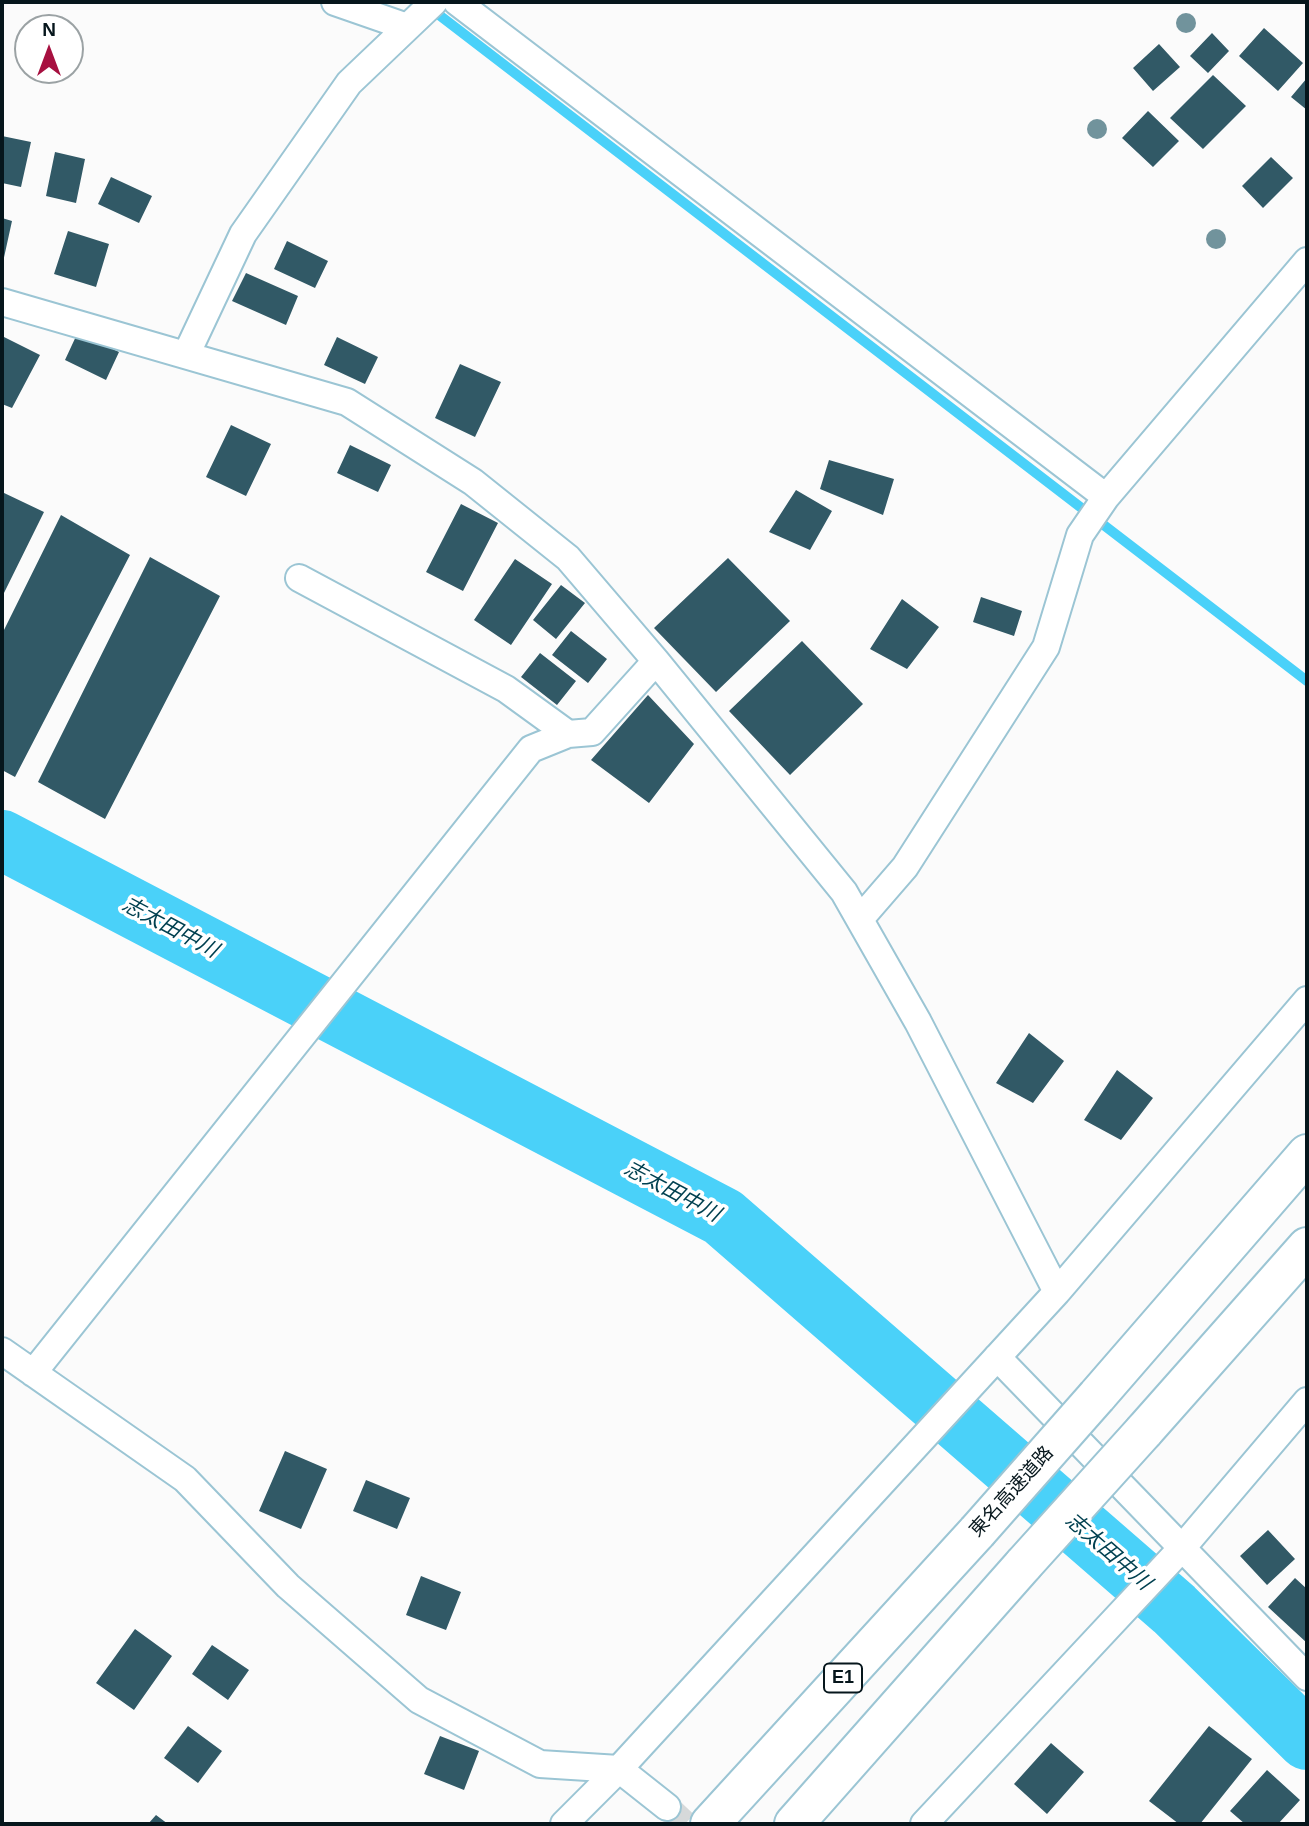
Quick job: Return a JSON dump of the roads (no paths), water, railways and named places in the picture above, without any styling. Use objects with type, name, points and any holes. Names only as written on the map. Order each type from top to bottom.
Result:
[{"type":"highway","name":"東名高速道路","points":[[710,1824],[977,1532],[1307,1154]]},
{"type":"highway","points":[[794,1824],[1307,1247]]},
{"type":"street","points":[[335,2],[407,27]]},
{"type":"street","points":[[186,355],[243,234],[349,83],[434,2]]},
{"type":"street","points":[[457,2],[1106,497]]},
{"type":"street","points":[[860,919],[905,867],[1046,646],[1080,535],[1106,497],[1307,261]]},
{"type":"street","points":[[2,302],[347,402],[473,482],[568,558],[656,661],[844,892],[918,1022],[1057,1292]]},
{"type":"street","points":[[299,578],[506,689],[568,734]]},
{"type":"street","points":[[33,1373],[531,748],[568,734],[592,732],[656,661]]},
{"type":"street","points":[[564,1824],[619,1769],[1057,1292],[1307,1000]]},
{"type":"street","points":[[2,1351],[185,1479],[288,1586],[419,1700],[540,1764],[619,1769],[667,1807]]},
{"type":"street","points":[[997,1357],[1307,1677]]},
{"type":"street","points":[[924,1824],[1182,1548],[1307,1401]]},
{"type":"waterway","points":[[430,8],[1307,681]]},
{"type":"waterway","name":"志太田中川","points":[[2,840],[723,1217],[1174,1609],[1307,1740]]},
{"type":"tunnel","points":[[667,1807],[685,1824]]}]
